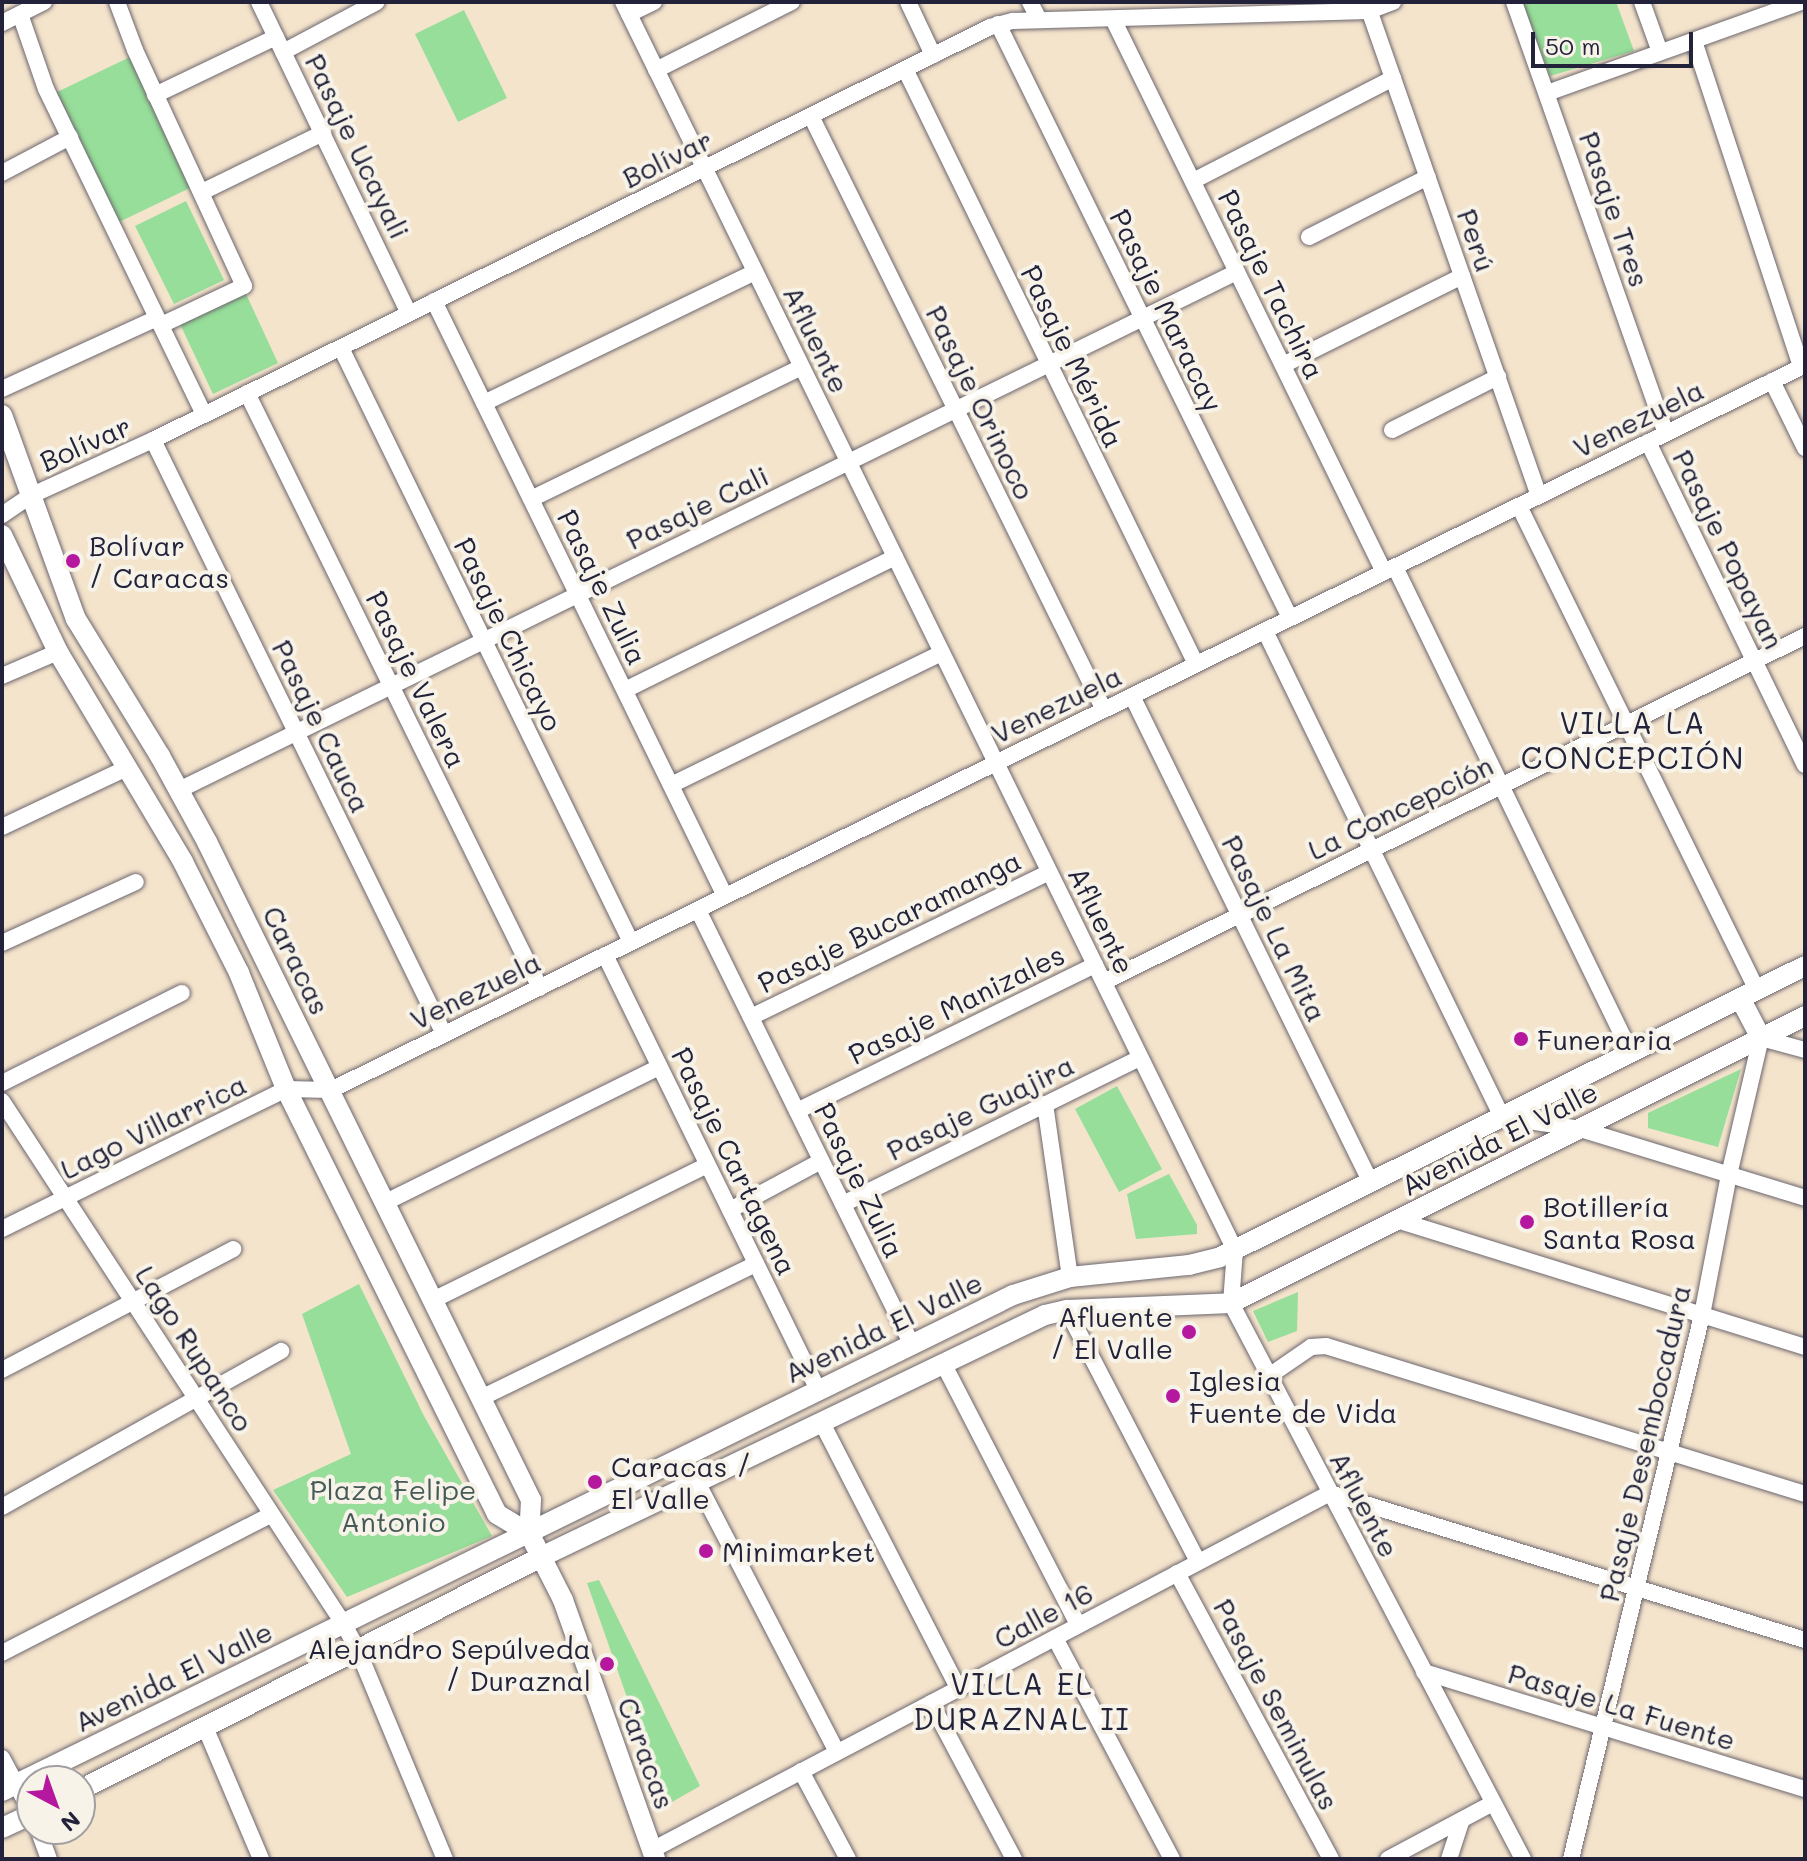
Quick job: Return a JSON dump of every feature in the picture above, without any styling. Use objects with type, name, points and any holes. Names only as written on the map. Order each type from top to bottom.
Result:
[{"type":"street","points":[[2,23],[44,2]]},
{"type":"street","points":[[2,389],[244,286],[155,95],[117,2]]},
{"type":"street","name":"Pasaje Ucayali","points":[[259,2],[409,313]]},
{"type":"street","points":[[155,95],[377,2]]},
{"type":"street","points":[[626,8],[654,2]]},
{"type":"street","points":[[656,70],[792,2]]},
{"type":"street","points":[[908,2],[933,55]]},
{"type":"street","points":[[1030,2],[1039,20]]},
{"type":"street","name":"Bolívar","points":[[2,515],[30,496],[153,440],[998,24],[1368,6],[1393,2]]},
{"type":"street","name":"Pasaje Tres","points":[[1514,2],[1666,433]]},
{"type":"street","points":[[1642,2],[1660,52]]},
{"type":"street","points":[[1547,93],[1801,2]]},
{"type":"street","name":"Perú","points":[[1368,6],[1539,496]]},
{"type":"street","name":"Afluente","points":[[626,8],[1235,1250]]},
{"type":"street","points":[[20,14],[46,89],[203,413]]},
{"type":"street","name":"Pasaje Tachira","points":[[1113,19],[1283,365],[1501,786],[1631,1053]]},
{"type":"street","name":"Pasaje Maracay","points":[[998,24],[1290,618]]},
{"type":"street","points":[[1694,41],[1803,366]]},
{"type":"street","name":"Pasaje Mérida","points":[[905,69],[1196,664]]},
{"type":"street","points":[[1193,181],[1393,78]]},
{"type":"street","name":"Pasaje Orinoco","points":[[811,116],[1104,710]]},
{"type":"street","points":[[202,192],[323,133]]},
{"type":"street","points":[[2,173],[70,137]]},
{"type":"street","points":[[1309,237],[1428,177]]},
{"type":"street","points":[[484,403],[755,272]]},
{"type":"street","name":"Pasaje Cali","points":[[179,790],[1237,272]]},
{"type":"street","points":[[1283,365],[1462,276]]},
{"type":"street","name":"Pasaje Zulia","points":[[434,301],[725,896]]},
{"type":"street","name":"Pasaje Chicayo","points":[[341,348],[631,942]]},
{"type":"street","name":"Venezuela","points":[[331,1090],[1803,366]]},
{"type":"street","points":[[531,499],[802,367]]},
{"type":"street","points":[[1392,430],[1498,377]]},
{"type":"street","points":[[1772,381],[1805,448]]},
{"type":"street","name":"Pasaje Valera","points":[[247,393],[540,988]]},
{"type":"street","name":"Caracas","points":[[2,415],[76,619],[179,790],[331,1090],[531,1500],[529,1533],[563,1600],[653,1854]]},
{"type":"street","name":"Pasaje Cauca","points":[[153,440],[444,1034]]},
{"type":"street","name":"Pasaje Popayan","points":[[1648,442],[1805,765]]},
{"type":"street","points":[[1519,506],[1626,724],[1748,994],[1761,1038],[1805,1050]]},
{"type":"street","name":"Caracas","points":[[3,543],[58,652],[183,862],[239,973],[286,1089],[497,1514],[529,1533]]},
{"type":"street","points":[[625,690],[895,557]]},
{"type":"street","points":[[1265,631],[1502,1117],[1580,1129],[1805,1198]]},
{"type":"street","name":"La Concepción","points":[[1104,982],[1805,636]]},
{"type":"street","points":[[2,676],[58,652]]},
{"type":"street","points":[[671,785],[942,653]]},
{"type":"street","name":"Pasaje La Mita","points":[[1132,696],[1371,1183]]},
{"type":"street","points":[[2,827],[127,768]]},
{"type":"street","name":"Pasaje Bucaramanga","points":[[751,1017],[1049,872]]},
{"type":"street","points":[[2,943],[136,882]]},
{"type":"street","name":"Pasaje Zulia","points":[[698,910],[912,1344]]},
{"type":"street","name":"Pasaje Cartagena","points":[[605,955],[818,1390]]},
{"type":"street","name":"Pasaje Manizales","points":[[797,1111],[1095,965]]},
{"type":"street","name":"Avenida El Valle","points":[[9,1787],[1013,1295],[1070,1277],[1189,1265],[1235,1250],[1805,966]]},
{"type":"street","points":[[2,1083],[182,993]]},
{"type":"street","name":"Avenida El Valle","points":[[96,1782],[541,1557],[1045,1315],[1067,1310],[1231,1303],[1805,1016]]},
{"type":"street","name":"Pasaje Desembocadura","points":[[1571,1859],[1702,1315],[1729,1175],[1761,1038]]},
{"type":"street","name":"Pasaje Guajira","points":[[843,1204],[1140,1058]]},
{"type":"street","points":[[386,1202],[659,1067]]},
{"type":"street","name":"Lago Villarrica","points":[[2,1229],[286,1089],[331,1090]]},
{"type":"street","name":"Lago Rupanco","points":[[2,1101],[343,1623],[357,1648],[445,1859]]},
{"type":"street","points":[[1045,1104],[1070,1277]]},
{"type":"street","points":[[730,1210],[821,1161]]},
{"type":"street","points":[[433,1300],[707,1165]]},
{"type":"street","points":[[1397,1220],[1805,1347]]},
{"type":"street","points":[[2,1370],[233,1249]]},
{"type":"street","points":[[1231,1303],[1235,1250]]},
{"type":"street","points":[[481,1398],[756,1264]]},
{"type":"street","name":"Afluente","points":[[1231,1303],[1523,1859]]},
{"type":"street","points":[[1067,1310],[1198,1562]]},
{"type":"street","points":[[1269,1376],[1311,1347],[1326,1346],[1805,1494]]},
{"type":"street","points":[[2,1507],[281,1351]]},
{"type":"street","points":[[943,1363],[1078,1625]]},
{"type":"street","points":[[822,1423],[958,1688]]},
{"type":"street","points":[[697,1482],[837,1752]]},
{"type":"street","points":[[1330,1493],[1805,1640]]},
{"type":"street","name":"Calle 16","points":[[653,1854],[801,1771],[1330,1493]]},
{"type":"street","points":[[2,1653],[271,1515]]},
{"type":"street","name":"Pasaje Seminulas","points":[[1177,1573],[1331,1859]]},
{"type":"street","points":[[1055,1638],[1172,1859]]},
{"type":"street","name":"Pasaje La Fuente","points":[[1424,1672],[1805,1789]]},
{"type":"street","points":[[931,1703],[1014,1859]]},
{"type":"street","points":[[205,1727],[261,1859]]},
{"type":"street","points":[[2,1758],[9,1787]]},
{"type":"street","points":[[801,1771],[848,1859]]},
{"type":"street","points":[[1388,1859],[1493,1803]]},
{"type":"street","points":[[1449,1859],[1461,1821]]},
{"type":"green space","points":[[1522,2],[1616,2],[1634,51],[1550,76]]},
{"type":"green space","points":[[464,10],[507,98],[458,122],[415,34]]},
{"type":"green space","points":[[132,56],[194,186],[115,224],[53,94]]},
{"type":"green space","points":[[186,201],[224,280],[174,304],[135,226]]},
{"type":"green space","points":[[246,294],[278,363],[213,394],[180,324]]},
{"type":"green space","points":[[1741,1069],[1718,1147],[1648,1128],[1648,1113]]},
{"type":"green space","points":[[1117,1086],[1162,1169],[1119,1192],[1075,1109]]},
{"type":"green space","points":[[1169,1174],[1197,1225],[1197,1234],[1136,1239],[1127,1194]]},
{"type":"green space","name":"Plaza Felipe Antonio","points":[[359,1284],[424,1416],[492,1536],[347,1597],[273,1490],[351,1454],[302,1314]]},
{"type":"green space","points":[[1298,1292],[1297,1331],[1268,1342],[1253,1311]]},
{"type":"green space","points":[[599,1580],[700,1786],[665,1806],[587,1583]]},
{"type":"place","name":"Bolívar / Caracas","points":[[73,561]]},
{"type":"place","name":"Funeraria","points":[[1521,1039]]},
{"type":"place","name":"Botillería Santa Rosa","points":[[1527,1222]]},
{"type":"place","name":"Afluente / El Valle","points":[[1189,1332]]},
{"type":"place","name":"Iglesia Fuente de Vida","points":[[1173,1396]]},
{"type":"place","name":"Caracas / El Valle","points":[[595,1482]]},
{"type":"place","name":"Minimarket","points":[[706,1551]]},
{"type":"place","name":"Alejandro Sepúlveda / Duraznal","points":[[607,1664]]},
{"type":"district","name":"VILLA LA CONCEPCIÓN","points":[[1633,739]]},
{"type":"district","name":"VILLA EL DURAZNAL II","points":[[1022,1700]]}]
